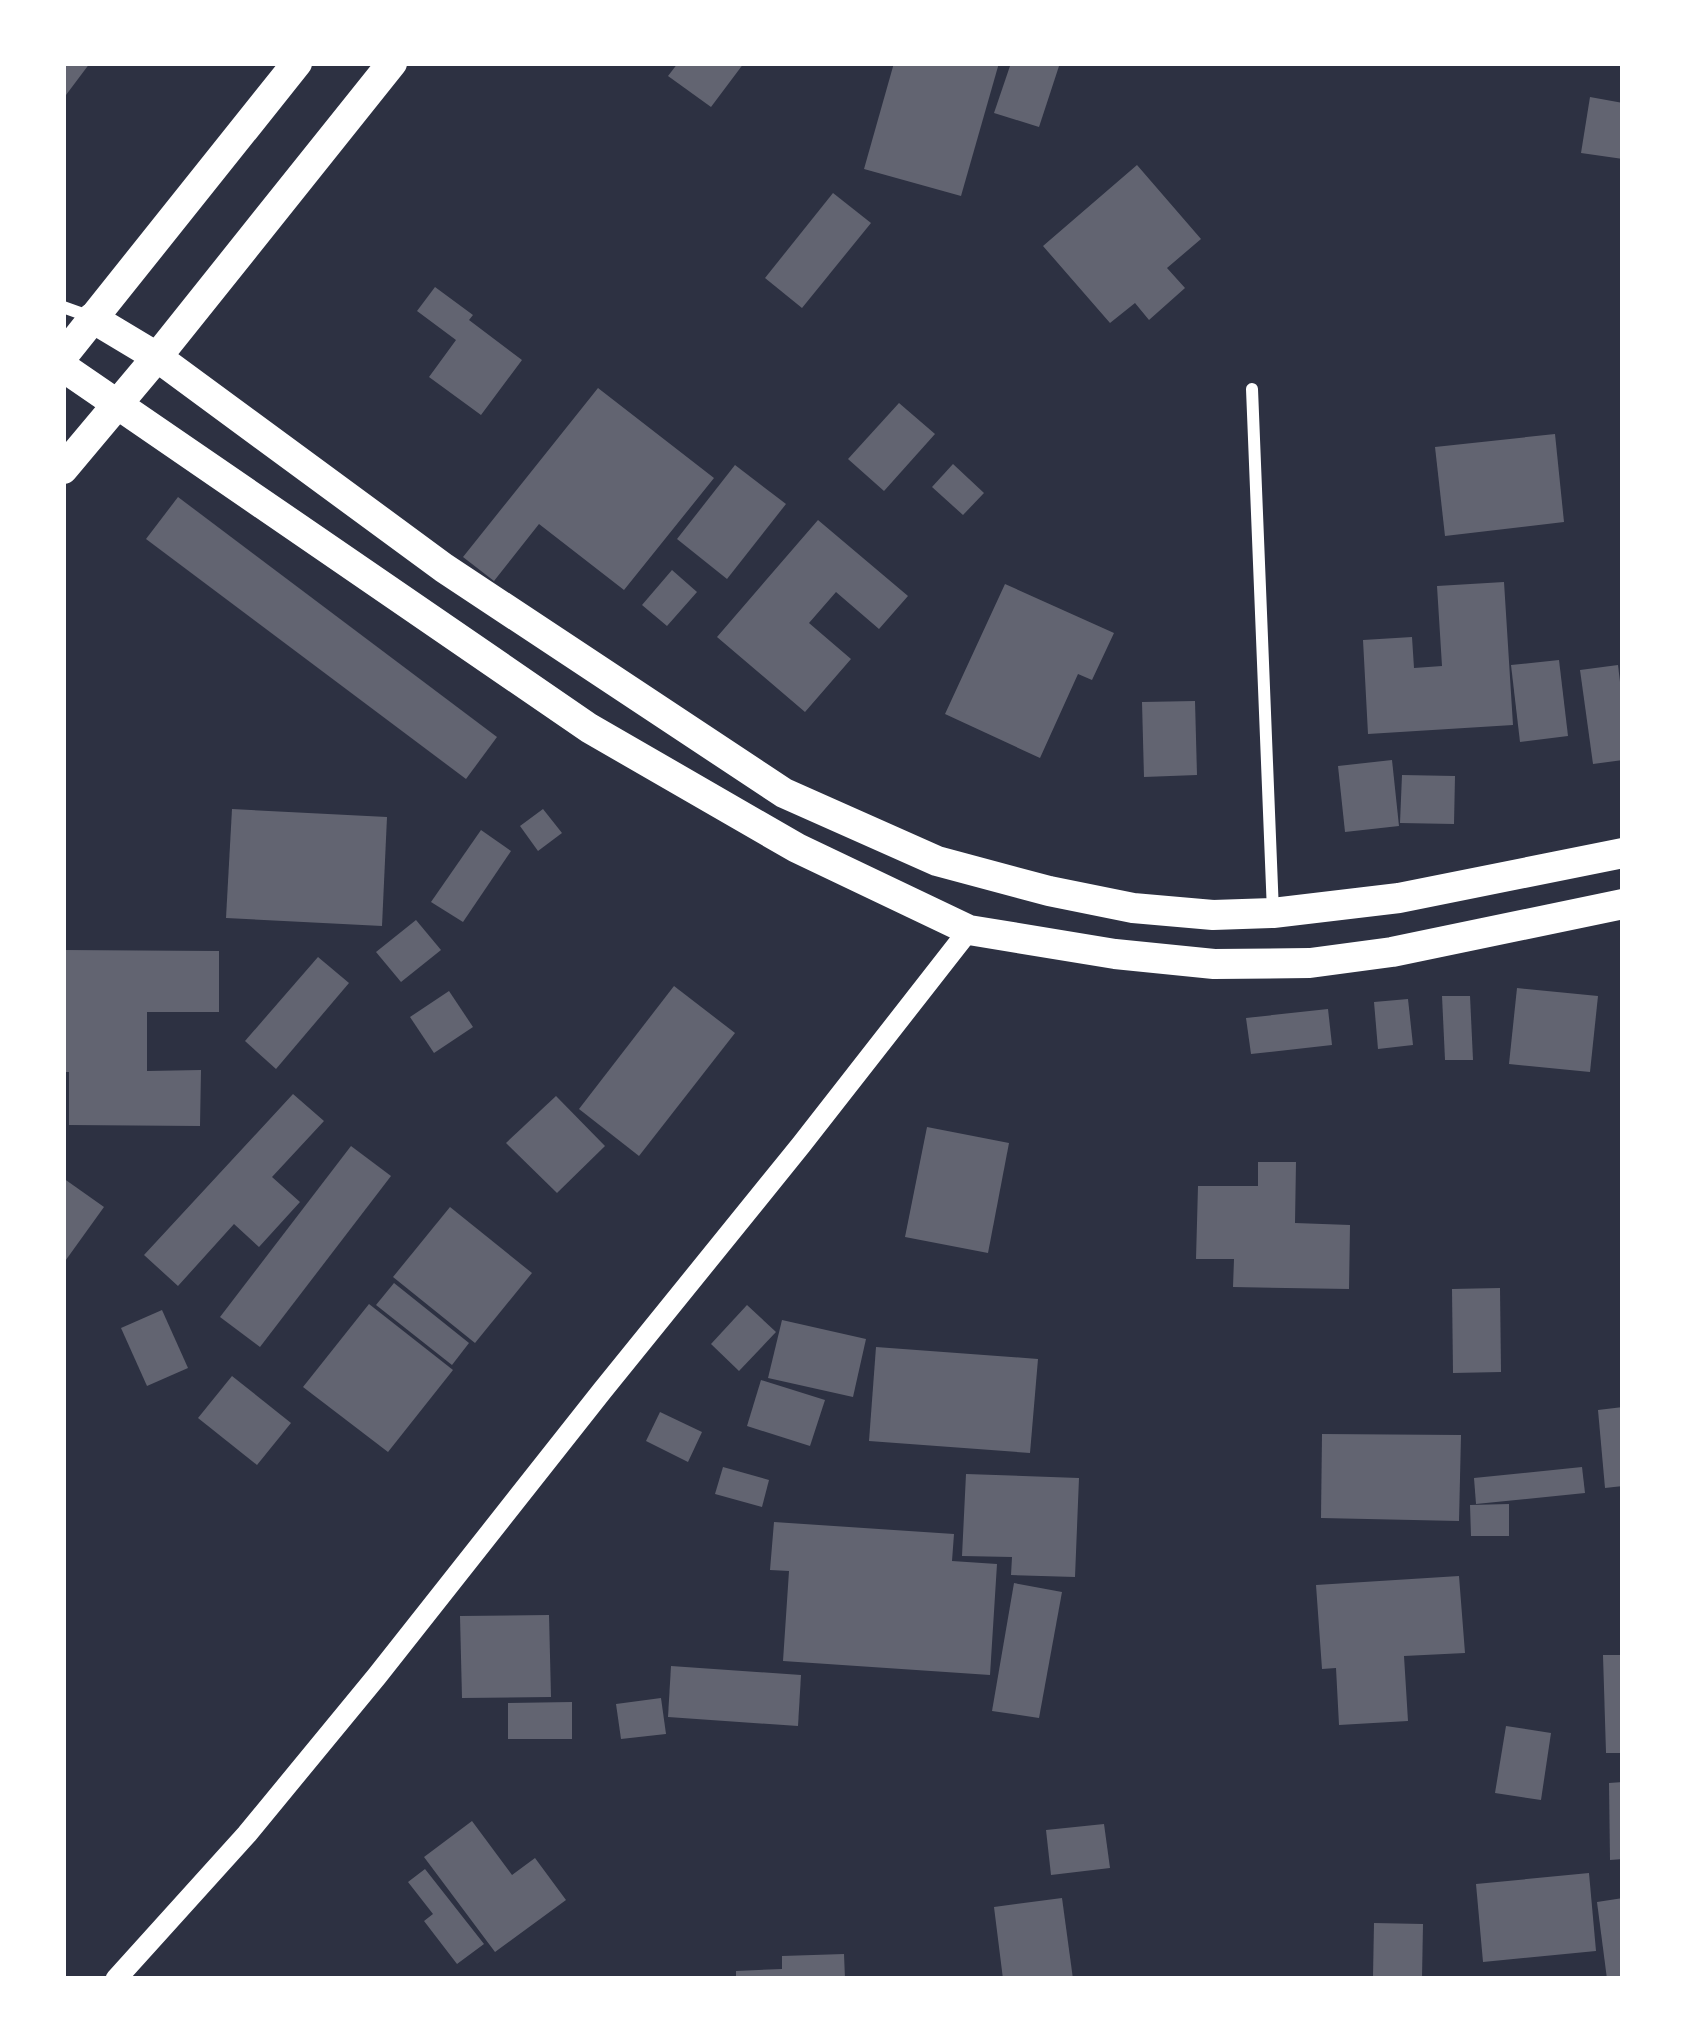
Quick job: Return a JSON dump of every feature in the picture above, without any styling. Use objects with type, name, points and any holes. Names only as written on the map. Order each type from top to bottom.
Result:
[{"type":"main road","points":[[63,356],[78,312],[297,63]]},
{"type":"main road","points":[[63,469],[392,63]]},
{"type":"main road","points":[[78,312],[157,358],[444,568],[784,793],[937,861],[1133,908],[1213,915],[1399,898],[1623,853]]},
{"type":"main road","points":[[63,367],[589,728],[797,848],[969,930],[1214,964],[1310,963],[1392,952],[1623,904]]},
{"type":"street","points":[[1252,389],[1273,913]]},
{"type":"street","points":[[116,1979],[247,1834],[376,1676],[969,930]]},
{"type":"building","points":[[63,63],[90,63],[63,99]]},
{"type":"building","points":[[678,63],[744,63],[711,107],[668,76]]},
{"type":"building","points":[[894,63],[999,63],[961,196],[864,169]]},
{"type":"building","points":[[1011,63],[1060,63],[1039,127],[994,113]]},
{"type":"building","points":[[1590,97],[1623,103],[1623,159],[1581,153]]},
{"type":"building","points":[[1137,165],[1201,239],[1167,268],[1185,288],[1149,320],[1135,303],[1110,323],[1043,246]]},
{"type":"building","points":[[833,193],[871,223],[802,308],[765,278]]},
{"type":"building","points":[[435,287],[522,360],[481,415],[429,377],[456,340],[417,311]]},
{"type":"building","points":[[598,388],[714,478],[624,590],[539,524],[494,581],[463,557]]},
{"type":"building","points":[[899,403],[935,434],[884,491],[848,459]]},
{"type":"building","points":[[1555,434],[1564,522],[1445,536],[1435,447]]},
{"type":"building","points":[[953,464],[984,493],[963,515],[932,487]]},
{"type":"building","points":[[735,465],[786,504],[727,579],[677,539]]},
{"type":"building","points":[[178,497],[497,737],[466,779],[146,539]]},
{"type":"building","points":[[818,520],[908,596],[879,629],[836,592],[809,623],[851,659],[805,712],[717,637]]},
{"type":"building","points":[[672,570],[697,592],[667,626],[642,605]]},
{"type":"building","points":[[1504,582],[1513,725],[1368,734],[1363,640],[1412,637],[1414,668],[1442,666],[1437,586]]},
{"type":"building","points":[[1005,584],[1114,633],[1092,680],[1078,674],[1040,758],[945,714]]},
{"type":"building","points":[[1559,660],[1568,736],[1520,742],[1511,665]]},
{"type":"building","points":[[1618,665],[1623,760],[1593,764],[1580,670]]},
{"type":"building","points":[[1195,701],[1197,775],[1144,777],[1142,702]]},
{"type":"building","points":[[1392,760],[1399,826],[1345,832],[1338,766]]},
{"type":"building","points":[[1402,775],[1455,776],[1454,824],[1400,823]]},
{"type":"building","points":[[232,809],[387,817],[382,926],[226,918]]},
{"type":"building","points":[[543,809],[562,833],[538,851],[520,826]]},
{"type":"building","points":[[481,830],[511,851],[463,922],[431,902]]},
{"type":"building","points":[[416,920],[441,950],[401,982],[376,952]]},
{"type":"building","points":[[63,950],[219,951],[219,1012],[147,1012],[147,1071],[201,1070],[200,1126],[69,1125],[69,1072],[63,1072]]},
{"type":"building","points":[[318,957],[349,983],[276,1069],[245,1041]]},
{"type":"building","points":[[674,986],[735,1033],[639,1156],[579,1109]]},
{"type":"building","points":[[1517,988],[1598,996],[1590,1072],[1509,1064]]},
{"type":"building","points":[[449,991],[473,1027],[434,1053],[410,1017]]},
{"type":"building","points":[[1442,996],[1470,996],[1473,1060],[1445,1060]]},
{"type":"building","points":[[1408,999],[1413,1045],[1378,1049],[1374,1002]]},
{"type":"building","points":[[1328,1009],[1332,1045],[1251,1054],[1246,1018]]},
{"type":"building","points":[[293,1094],[324,1121],[272,1177],[300,1202],[259,1247],[234,1224],[178,1286],[144,1255]]},
{"type":"building","points":[[556,1096],[605,1146],[557,1193],[506,1143]]},
{"type":"building","points":[[927,1127],[1009,1143],[988,1253],[905,1237]]},
{"type":"building","points":[[351,1146],[391,1176],[260,1347],[220,1317]]},
{"type":"building","points":[[1258,1162],[1296,1162],[1295,1223],[1350,1225],[1349,1289],[1233,1287],[1234,1259],[1196,1259],[1198,1186],[1258,1186]]},
{"type":"building","points":[[63,1178],[104,1207],[63,1264]]},
{"type":"building","points":[[450,1207],[532,1273],[475,1343],[393,1277]]},
{"type":"building","points":[[394,1283],[469,1343],[452,1365],[376,1305]]},
{"type":"building","points":[[1500,1288],[1501,1372],[1453,1373],[1452,1289]]},
{"type":"building","points":[[369,1304],[453,1370],[388,1452],[303,1387]]},
{"type":"building","points":[[747,1305],[776,1332],[739,1371],[711,1344]]},
{"type":"building","points":[[162,1310],[188,1368],[147,1386],[121,1328]]},
{"type":"building","points":[[782,1320],[866,1339],[853,1397],[768,1378]]},
{"type":"building","points":[[876,1347],[1038,1359],[1030,1453],[869,1441]]},
{"type":"building","points":[[232,1376],[291,1423],[257,1465],[198,1418]]},
{"type":"building","points":[[761,1380],[825,1400],[810,1446],[747,1426]]},
{"type":"building","points":[[1623,1407],[1623,1486],[1605,1488],[1598,1410]]},
{"type":"building","points":[[660,1412],[702,1432],[688,1462],[646,1441]]},
{"type":"building","points":[[1322,1434],[1461,1435],[1459,1521],[1321,1518]]},
{"type":"building","points":[[723,1467],[769,1480],[762,1507],[715,1494]]},
{"type":"building","points":[[1582,1467],[1585,1493],[1476,1504],[1474,1478]]},
{"type":"building","points":[[966,1474],[1079,1478],[1075,1577],[1011,1575],[1012,1557],[962,1556]]},
{"type":"building","points":[[1509,1504],[1509,1536],[1471,1536],[1470,1505]]},
{"type":"building","points":[[774,1522],[954,1534],[952,1561],[997,1564],[990,1675],[783,1661],[789,1571],[770,1570]]},
{"type":"building","points":[[1459,1576],[1465,1653],[1404,1656],[1408,1721],[1339,1725],[1336,1668],[1322,1669],[1316,1585]]},
{"type":"building","points":[[1014,1583],[1062,1592],[1039,1718],[992,1711]]},
{"type":"building","points":[[549,1615],[551,1697],[462,1698],[460,1616]]},
{"type":"building","points":[[1603,1655],[1623,1655],[1623,1753],[1606,1753]]},
{"type":"building","points":[[671,1666],[801,1675],[798,1726],[668,1717]]},
{"type":"building","points":[[661,1698],[666,1734],[621,1739],[616,1704]]},
{"type":"building","points":[[572,1702],[572,1739],[508,1739],[508,1703]]},
{"type":"building","points":[[1506,1726],[1551,1733],[1541,1800],[1495,1793]]},
{"type":"building","points":[[1623,1782],[1623,1859],[1610,1860],[1609,1783]]},
{"type":"building","points":[[472,1821],[512,1875],[535,1858],[566,1900],[495,1952],[424,1857]]},
{"type":"building","points":[[1104,1824],[1110,1868],[1051,1875],[1046,1830]]},
{"type":"building","points":[[425,1869],[484,1944],[457,1964],[424,1921],[433,1914],[408,1882]]},
{"type":"building","points":[[1589,1873],[1596,1951],[1483,1962],[1476,1884]]},
{"type":"building","points":[[1062,1898],[1073,1979],[1003,1979],[994,1907]]},
{"type":"building","points":[[1623,1898],[1623,1979],[1607,1979],[1597,1902]]},
{"type":"building","points":[[1374,1923],[1423,1924],[1422,1978],[1373,1977]]},
{"type":"building","points":[[844,1954],[845,1979],[736,1979],[736,1971],[782,1969],[782,1956]]}]
